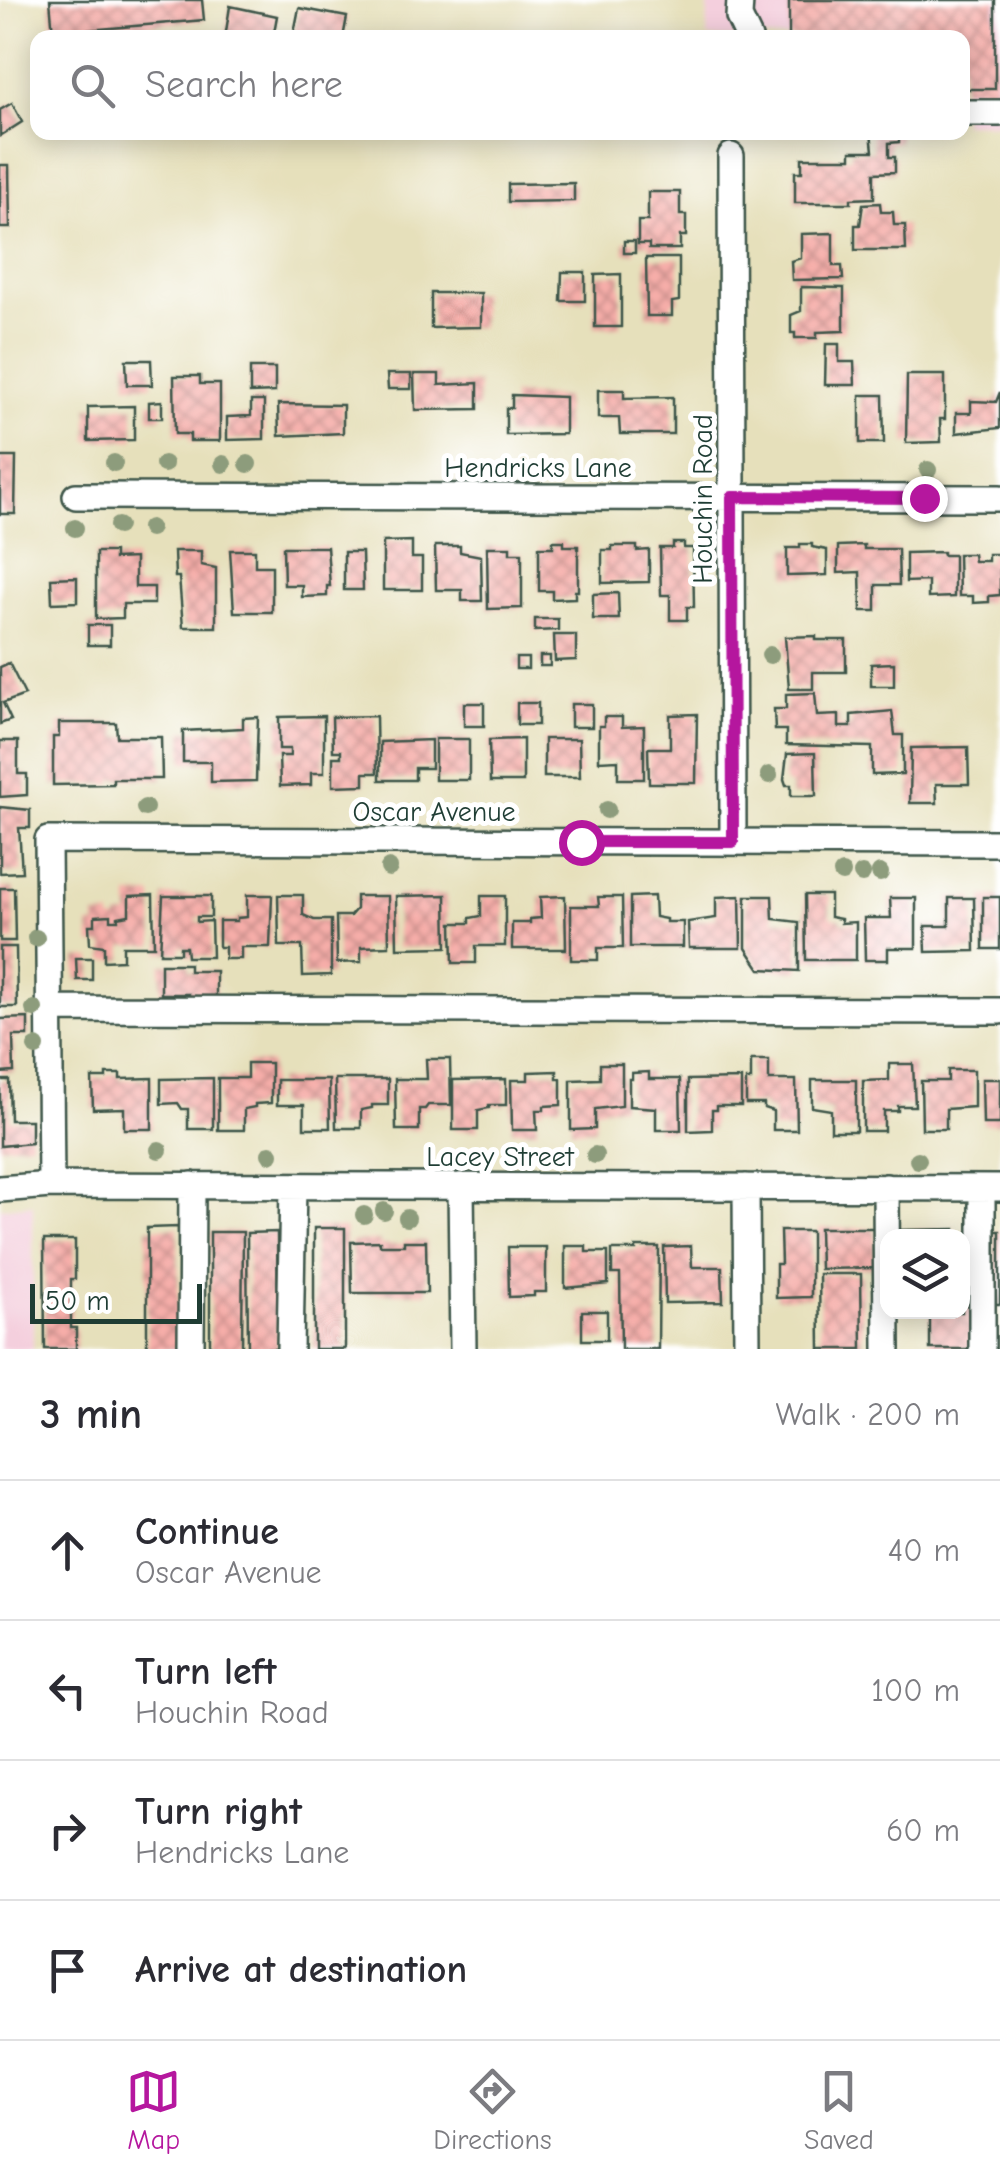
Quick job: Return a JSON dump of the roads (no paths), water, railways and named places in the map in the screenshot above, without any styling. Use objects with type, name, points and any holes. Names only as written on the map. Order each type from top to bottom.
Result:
[{"type":"street","points":[[740,0],[739,17],[745,30]]},
{"type":"street","points":[[970,113],[1000,113]]},
{"type":"street","name":"Houchin Road","points":[[731,156],[733,842]]},
{"type":"street","name":"Hendricks Lane","points":[[76,496],[1000,498]]},
{"type":"street","name":"Oscar Avenue","points":[[50,1009],[48,840],[1000,843]]},
{"type":"street","points":[[51,1185],[50,1009],[1000,1011]]},
{"type":"street","name":"Lacey Street","points":[[0,1189],[51,1185],[991,1188]]},
{"type":"street","points":[[190,1349],[192,1186]]},
{"type":"street","points":[[290,1349],[293,1186]]},
{"type":"street","points":[[461,1186],[463,1349]]},
{"type":"street","points":[[746,1187],[747,1349]]},
{"type":"street","points":[[886,1187],[887,1349]]},
{"type":"street","points":[[982,1349],[991,1188]]}]
